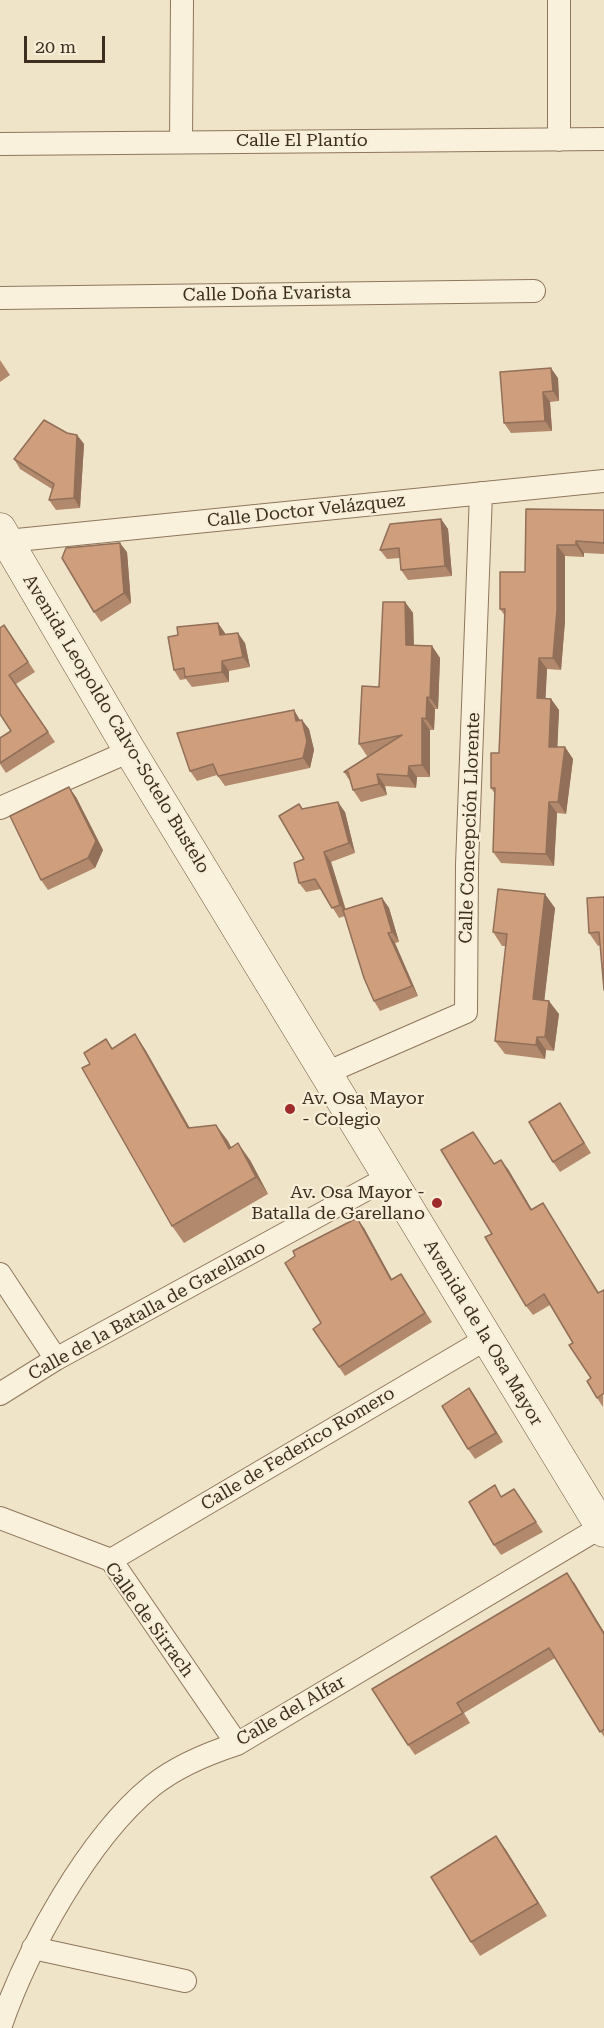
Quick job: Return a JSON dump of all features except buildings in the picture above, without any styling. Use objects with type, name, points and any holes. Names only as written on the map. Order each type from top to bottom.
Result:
[{"type":"main road","name":"Avenida Leopoldo Calvo-Sotelo Bustelo","points":[[4,535],[130,751],[233,918]]},
{"type":"main road","name":"Avenida de la Osa Mayor","points":[[233,918],[603,1529]]},
{"type":"street","points":[[181,141],[182,0]]},
{"type":"street","points":[[559,0],[559,140]]},
{"type":"street","name":"Calle El Plantío","points":[[0,144],[604,139]]},
{"type":"street","name":"Calle Doña Evarista","points":[[0,298],[534,291]]},
{"type":"street","name":"Calle Doctor Velázquez","points":[[4,535],[604,481]]},
{"type":"street","name":"Calle Concepción Llorente","points":[[326,1073],[466,1012],[467,865],[481,493]]},
{"type":"street","points":[[0,808],[130,751]]},
{"type":"street","name":"Calle de la Batalla de Garellano","points":[[0,1394],[56,1359],[389,1177]]},
{"type":"street","points":[[0,1274],[56,1359]]},
{"type":"street","name":"Calle de Federico Romero","points":[[111,1560],[486,1339]]},
{"type":"street","name":"Calle de Sirrach","points":[[0,1518],[111,1560],[237,1744]]},
{"type":"street","name":"Calle del Alfar","points":[[0,2028],[12,1992],[33,1948],[67,1891],[112,1827],[152,1786],[200,1756],[237,1744],[603,1529]]},
{"type":"street","points":[[33,1948],[185,1981]]},
{"type":"place","name":"Av. Osa Mayor - Colegio","points":[[290,1109]]},
{"type":"place","name":"Av. Osa Mayor - Batalla de Garellano","points":[[437,1203]]}]
